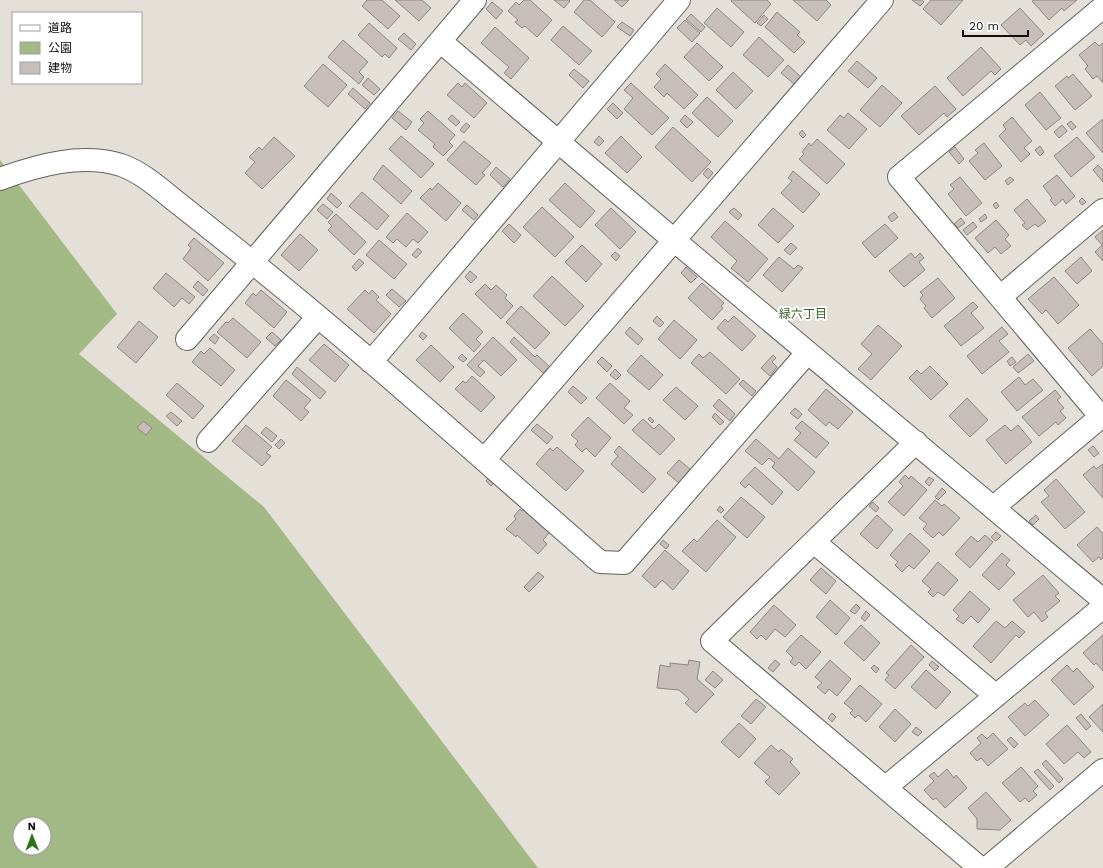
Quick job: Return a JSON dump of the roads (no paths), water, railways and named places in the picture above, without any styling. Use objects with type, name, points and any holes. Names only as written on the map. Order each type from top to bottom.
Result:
[{"type":"street","points":[[187,339],[475,0]]},
{"type":"street","points":[[372,362],[679,0]]},
{"type":"street","points":[[484,460],[882,0]]},
{"type":"street","points":[[994,507],[1102,416],[899,177],[1103,7]]},
{"type":"street","points":[[440,41],[559,141],[674,241],[994,507],[1103,600]]},
{"type":"street","points":[[0,179],[23,170],[56,163],[88,160],[121,166],[145,177],[252,262],[372,362],[600,562],[624,562],[808,353]]},
{"type":"street","points":[[1000,297],[1103,210]]},
{"type":"street","points":[[208,441],[318,317]]},
{"type":"street","points":[[916,442],[712,641],[980,868]]},
{"type":"street","points":[[814,542],[996,696]]},
{"type":"street","points":[[886,787],[1103,606]]},
{"type":"street","points":[[987,868],[1103,770]]},
{"type":"district","name":"緑六丁目","points":[[803,314]]}]
